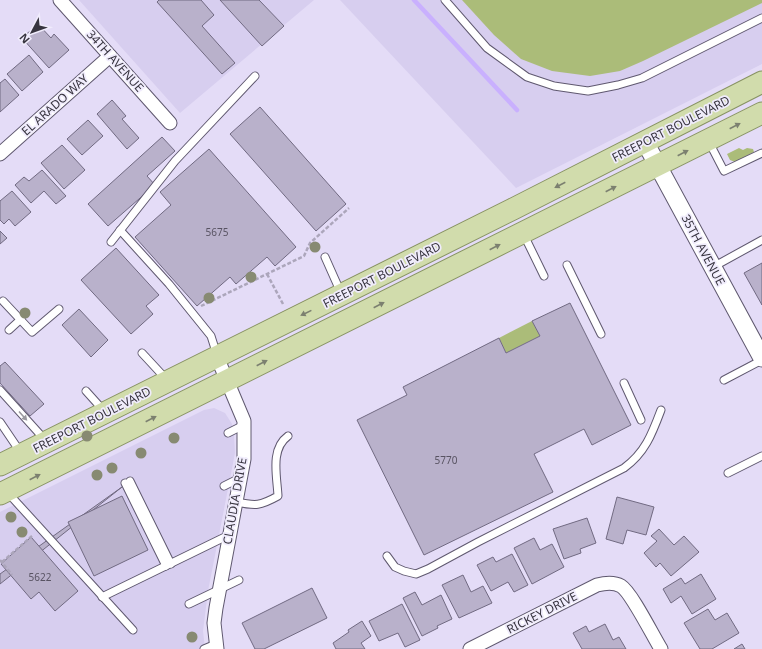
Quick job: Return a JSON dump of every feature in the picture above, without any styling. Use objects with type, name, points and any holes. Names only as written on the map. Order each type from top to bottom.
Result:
[{"type":"main road","name":"FREEPORT BOULEVARD","points":[[0,465],[342,295],[762,82]]},
{"type":"main road","name":"FREEPORT BOULEVARD","points":[[3,493],[762,113]]},
{"type":"street","name":"34TH AVENUE","points":[[60,0],[170,123]]},
{"type":"street","name":"EL ARADO WAY","points":[[0,154],[110,56]]},
{"type":"street","name":"35TH AVENUE","points":[[645,142],[712,267],[761,354]]},
{"type":"street","name":"CLAUDIA DRIVE","points":[[212,647],[219,590],[244,460],[244,421],[218,357]]},
{"type":"street","name":"RICKEY DRIVE","points":[[470,649],[597,585],[606,583],[616,584],[622,587],[631,597],[661,649]]},
{"type":"lane","points":[[445,0],[487,48],[527,77],[554,86],[588,91],[642,78],[762,18]]},
{"type":"lane","points":[[111,242],[175,161],[255,76]]},
{"type":"lane","points":[[708,140],[724,171],[762,153]]},
{"type":"lane","points":[[120,230],[169,284],[210,336],[218,357]]},
{"type":"lane","points":[[523,233],[544,276]]},
{"type":"lane","points":[[712,267],[760,241]]},
{"type":"lane","points":[[325,257],[342,295]]},
{"type":"lane","points":[[567,265],[601,334]]},
{"type":"lane","points":[[4,301],[32,332],[59,308]]},
{"type":"lane","points":[[9,330],[21,320]]},
{"type":"lane","points":[[142,353],[169,381]]},
{"type":"lane","points":[[724,380],[761,354]]},
{"type":"lane","points":[[624,383],[641,420]]},
{"type":"lane","points":[[0,390],[47,442]]},
{"type":"lane","points":[[86,391],[106,413]]},
{"type":"lane","points":[[387,556],[395,567],[416,574],[624,468],[635,460],[641,452],[661,410]]},
{"type":"lane","points":[[0,422],[22,454]]},
{"type":"lane","points":[[228,433],[244,425]]},
{"type":"lane","points":[[236,502],[252,505],[260,504],[278,496],[276,452],[282,440],[288,436]]},
{"type":"lane","points":[[728,473],[762,456]]},
{"type":"lane","points":[[224,486],[240,478]]},
{"type":"lane","points":[[127,482],[168,565]]},
{"type":"lane","points":[[3,493],[133,630]]},
{"type":"lane","points":[[102,597],[229,535]]},
{"type":"lane","points":[[189,604],[239,580]]},
{"type":"path","points":[[196,308],[304,256],[310,243],[349,208]]},
{"type":"path","points":[[267,274],[283,304]]},
{"type":"path","points":[[12,575],[1,561],[32,536]]},
{"type":"shaded area","points":[[79,0],[314,0],[180,113]]},
{"type":"shaded area","points":[[340,0],[762,0],[762,64],[516,188]]},
{"type":"shaded area","points":[[214,408],[225,413],[232,424],[235,453],[208,591],[203,631],[205,649],[0,649],[0,512],[204,410]]},
{"type":"green space","points":[[462,0],[762,0],[762,3],[620,71],[590,76],[552,71],[521,59],[494,35]]},
{"type":"green space","points":[[739,148],[743,150],[747,148],[753,149],[754,152],[735,162],[730,160],[727,154]]},
{"type":"green space","points":[[532,321],[540,336],[506,353],[499,338]]},
{"type":"building","points":[[159,0],[201,0],[214,15],[202,26],[235,63],[222,74],[157,2]]},
{"type":"building","points":[[220,0],[259,0],[284,26],[262,46]]},
{"type":"building","points":[[38,24],[51,38],[54,34],[69,50],[49,68],[22,38]]},
{"type":"building","points":[[29,55],[43,72],[22,91],[7,74]]},
{"type":"building","points":[[5,79],[19,95],[0,112],[0,83]]},
{"type":"building","points":[[112,100],[126,116],[122,119],[139,138],[127,149],[97,114]]},
{"type":"building","points":[[260,107],[346,204],[316,231],[230,134]]},
{"type":"building","points":[[88,120],[103,136],[82,155],[67,139]]},
{"type":"building","points":[[162,137],[175,151],[147,176],[155,185],[108,226],[88,204]]},
{"type":"building","points":[[62,145],[85,170],[64,189],[41,163]]},
{"type":"building","points":[[209,149],[296,247],[275,266],[267,257],[236,284],[230,277],[197,306],[135,237],[171,205],[160,192]]},
{"type":"building","points":[[42,170],[66,196],[56,204],[44,191],[31,203],[15,185],[24,177],[29,181]]},
{"type":"building","points":[[12,191],[31,212],[15,226],[9,219],[4,224],[0,220],[0,201]]},
{"type":"building","points":[[0,231],[7,238],[0,244]]},
{"type":"building","points":[[116,248],[159,295],[146,306],[153,314],[131,334],[81,280]]},
{"type":"building","points":[[762,263],[762,305],[744,273]]},
{"type":"building","points":[[570,303],[631,425],[592,445],[584,429],[534,454],[553,492],[424,555],[357,420],[407,395],[403,387],[499,338],[506,353],[540,336],[532,321]]},
{"type":"building","points":[[79,309],[108,340],[91,357],[62,325]]},
{"type":"building","points":[[5,362],[44,404],[30,416],[0,383],[0,366]]},
{"type":"building","points":[[122,487],[0,584],[0,574]]},
{"type":"building","points":[[122,496],[148,550],[94,576],[68,522]]},
{"type":"building","points":[[617,497],[654,507],[646,535],[627,530],[623,544],[606,539]]},
{"type":"building","points":[[587,518],[596,543],[580,549],[581,553],[564,559],[553,529]]},
{"type":"building","points":[[659,529],[674,545],[684,536],[699,552],[671,576],[660,563],[656,567],[644,553],[657,541],[651,536]]},
{"type":"building","points":[[31,537],[78,591],[55,611],[39,592],[31,599],[1,564]]},
{"type":"building","points":[[534,538],[540,550],[552,544],[564,567],[532,584],[514,548]]},
{"type":"building","points":[[512,554],[528,585],[514,592],[508,582],[491,591],[477,565],[493,557],[496,562]]},
{"type":"building","points":[[701,574],[716,599],[692,614],[681,596],[671,603],[663,589],[681,578],[685,584]]},
{"type":"building","points":[[463,575],[471,592],[483,586],[492,603],[459,618],[442,585]]},
{"type":"building","points":[[312,588],[327,618],[264,649],[255,649],[242,623]]},
{"type":"building","points":[[415,592],[422,605],[441,595],[452,619],[437,626],[438,628],[422,636],[403,598]]},
{"type":"building","points":[[402,604],[420,640],[405,647],[398,633],[379,641],[369,621]]},
{"type":"building","points":[[708,609],[715,620],[727,613],[739,633],[712,649],[700,649],[684,623]]},
{"type":"building","points":[[362,621],[371,636],[361,643],[365,649],[336,649],[333,643],[349,632],[348,630]]},
{"type":"building","points":[[605,624],[613,640],[619,637],[626,649],[582,649],[573,633],[586,626],[589,632]]},
{"type":"building","points":[[742,644],[745,649],[734,649]]},
{"type":"waterway","points":[[414,0],[517,110]]}]
